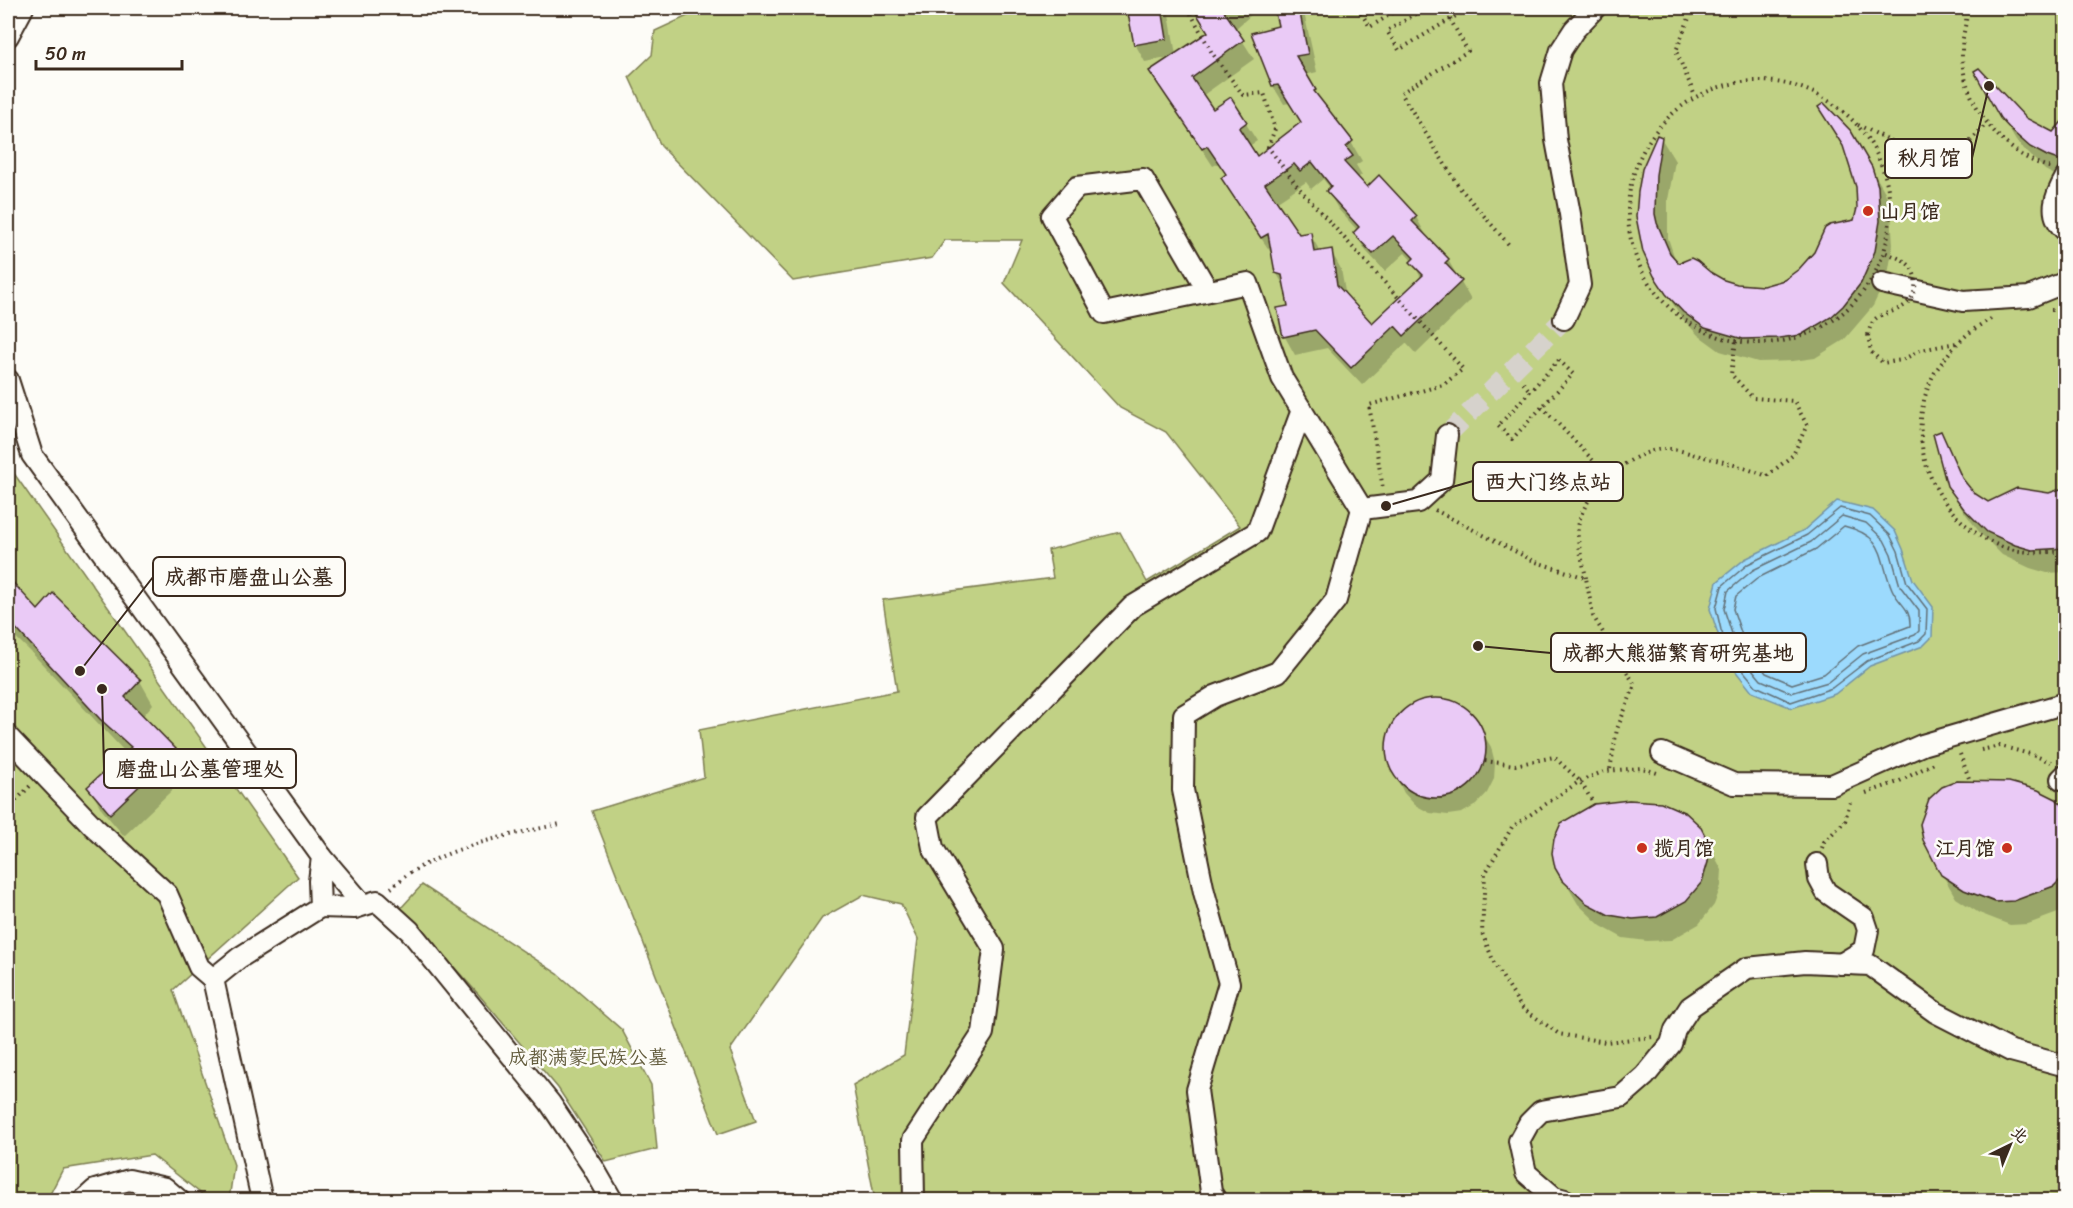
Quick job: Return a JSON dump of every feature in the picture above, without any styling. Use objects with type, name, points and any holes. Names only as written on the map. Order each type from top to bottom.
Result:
[{"type":"street","points":[[8,36],[23,8]]},
{"type":"street","points":[[1564,319],[1580,285],[1556,140],[1551,83],[1561,50],[1574,30],[1595,8]]},
{"type":"street","points":[[2061,173],[2054,198],[2054,214],[2059,225],[2066,231]]},
{"type":"street","points":[[1208,291],[1143,179],[1077,187],[1052,216],[1104,313],[1248,283],[1282,378],[1362,509],[1336,600],[1278,672],[1215,696],[1184,716],[1184,790],[1204,892],[1229,983],[1197,1090],[1211,1192],[1216,1200]]},
{"type":"street","points":[[1882,283],[1964,301],[2029,297],[2066,282]]},
{"type":"street","points":[[8,380],[32,455],[322,857],[370,903],[410,931],[550,1103],[612,1200]]},
{"type":"street","points":[[914,1200],[913,1140],[983,1033],[994,949],[933,848],[927,817],[1133,606],[1257,532],[1302,410]]},
{"type":"street","points":[[1362,509],[1418,502],[1442,480],[1447,435]]},
{"type":"street","points":[[1662,753],[1734,784],[1832,785],[1922,745],[2066,703]]},
{"type":"street","points":[[8,737],[94,827],[167,894],[199,967],[213,979],[262,1200]]},
{"type":"street","points":[[320,907],[319,881],[322,857]]},
{"type":"street","points":[[1817,864],[1819,879],[1826,892],[1864,918],[1868,930],[1864,950],[1841,963]]},
{"type":"street","points":[[213,979],[239,958],[320,907],[354,908],[370,903]]},
{"type":"street","points":[[1565,1200],[1554,1197],[1526,1173],[1519,1141],[1529,1123],[1541,1111],[1621,1097],[1644,1076],[1671,1044],[1675,1030],[1690,1007],[1747,968],[1805,962],[1870,965],[1935,1012],[2012,1051],[2066,1066]]},
{"type":"street","points":[[84,1200],[95,1191],[129,1180],[165,1188],[179,1200]]},
{"type":"path","points":[[1188,8],[1212,53],[1243,95],[1264,93],[1275,129],[1268,147],[1298,186],[1463,369],[1443,385],[1369,405],[1386,506]]},
{"type":"path","points":[[1358,8],[1370,27],[1401,8]]},
{"type":"path","points":[[1426,8],[1387,31],[1399,51],[1469,8]]},
{"type":"path","points":[[1693,8],[1676,51],[1695,96]]},
{"type":"path","points":[[1970,8],[1967,13],[1962,51],[1968,89],[1986,124],[2014,150],[2061,173]]},
{"type":"path","points":[[1450,19],[1468,51],[1401,93],[1459,187],[1510,246]]},
{"type":"path","points":[[1857,125],[1879,156],[1891,197],[1888,240],[1873,280],[1845,313],[1809,335],[1766,344],[1724,340],[1685,321],[1653,291],[1632,251],[1626,207],[1635,164],[1657,126],[1695,96],[1732,82],[1777,81],[1819,94],[1857,125],[1919,154],[1956,157],[1986,124]]},
{"type":"path","points":[[1884,252],[1901,260],[1912,269],[1916,284],[1913,297],[1902,308],[1877,317],[1870,326],[1868,335],[1871,352],[1883,363],[1902,360],[1920,350],[1956,343]]},
{"type":"path","points":[[2046,309],[2066,310]]},
{"type":"path","points":[[1998,317],[1988,320],[1956,343],[1933,375],[1921,413],[1922,453],[1936,490],[1961,522],[1994,543],[2033,553],[2066,551]]},
{"type":"path","points":[[1610,770],[1617,729],[1635,685],[1593,616],[1578,529],[1585,507],[1608,476],[1632,460],[1653,450],[1670,449],[1723,460],[1767,476],[1793,455],[1807,424],[1794,401],[1753,398],[1731,374],[1736,341]]},
{"type":"path","points":[[1558,360],[1573,374],[1512,439],[1498,426],[1530,391],[1558,360]]},
{"type":"path","points":[[1523,383],[1530,391]]},
{"type":"path","points":[[1542,407],[1608,476]]},
{"type":"path","points":[[1418,502],[1536,562],[1586,578]]},
{"type":"path","points":[[1960,753],[1970,781]]},
{"type":"path","points":[[1485,761],[1515,765],[1554,757],[1580,781],[1594,804]]},
{"type":"path","points":[[8,809],[43,773]]},
{"type":"path","points":[[1817,864],[1824,842],[1845,821],[1851,798]]},
{"type":"path","points":[[370,903],[412,871],[453,852],[495,838],[560,824]]},
{"type":"path","points":[[1512,827],[1485,874],[1482,933],[1495,965],[1521,1007],[1559,1034],[1606,1042],[1654,1037],[1675,1030]]},
{"type":"green space","points":[[694,8],[2065,8],[2065,1200],[875,1200],[853,1085],[904,1055],[918,939],[901,904],[863,895],[822,918],[730,1050],[756,1121],[718,1134],[592,811],[704,777],[699,730],[897,691],[883,600],[1053,578],[1048,550],[1120,532],[1147,582],[1240,526],[1166,432],[1120,408],[1004,283],[1022,240],[945,240],[932,258],[793,281],[661,146],[629,77],[652,55],[655,31],[692,14]]},
{"type":"green space","points":[[8,465],[298,877],[173,990],[234,1165],[229,1200],[209,1200],[152,1155],[63,1169],[47,1200],[8,1200]]},
{"type":"green space","name":"成都满蒙民族公墓","points":[[422,885],[558,974],[622,1030],[651,1085],[657,1149],[606,1162],[558,1088],[401,908]]},
{"type":"water","points":[[1837,501],[1873,510],[1895,531],[1913,580],[1933,607],[1932,637],[1923,646],[1870,666],[1835,694],[1792,708],[1752,692],[1726,659],[1710,609],[1717,582],[1745,559],[1804,530]]},
{"type":"building","points":[[1127,8],[1162,8],[1167,39],[1134,45]]},
{"type":"building","points":[[1193,8],[1222,8],[1244,40],[1192,78],[1213,109],[1231,97],[1247,122],[1239,128],[1257,156],[1301,122],[1278,85],[1272,86],[1251,33],[1278,26],[1274,8],[1299,8],[1308,54],[1296,56],[1316,90],[1314,91],[1353,141],[1346,147],[1353,156],[1344,162],[1367,187],[1379,175],[1417,216],[1412,221],[1449,259],[1445,263],[1462,281],[1404,336],[1395,326],[1351,368],[1315,330],[1283,337],[1277,308],[1288,306],[1282,275],[1275,273],[1268,234],[1261,238],[1221,178],[1226,174],[1207,146],[1202,149],[1149,71],[1208,32]],"holes":[[[1312,162],[1331,186],[1326,191],[1359,227],[1353,233],[1373,254],[1393,236],[1414,258],[1410,262],[1423,275],[1372,323],[1337,285],[1332,249],[1314,252],[1311,232],[1299,234],[1265,184],[1294,164],[1300,171]]]},
{"type":"building","points":[[1979,68],[2026,118],[2053,132],[2066,117],[2066,163],[2030,147],[2000,118],[1974,71]]},
{"type":"building","name":"山月馆","points":[[1824,103],[1851,131],[1872,167],[1878,186],[1880,221],[1875,251],[1861,283],[1831,317],[1801,335],[1743,339],[1705,328],[1683,312],[1666,294],[1654,276],[1643,252],[1636,217],[1638,192],[1642,169],[1657,135],[1662,137],[1656,175],[1655,214],[1670,253],[1679,263],[1691,258],[1697,261],[1724,280],[1737,284],[1763,286],[1784,280],[1799,269],[1814,252],[1825,228],[1854,220],[1857,208],[1856,187],[1843,146],[1818,107]]},
{"type":"building","points":[[1941,431],[1962,478],[1974,493],[1988,502],[2017,488],[2049,493],[2066,487],[2066,548],[2032,550],[1987,532],[1964,509],[1947,486],[1933,434]]},
{"type":"building","points":[[8,577],[38,610],[53,593],[141,680],[125,697],[177,750],[110,814],[87,787],[131,747],[100,719],[8,620]]},
{"type":"building","points":[[1436,698],[1455,702],[1472,712],[1482,729],[1486,748],[1482,767],[1472,784],[1455,794],[1436,798],[1417,794],[1400,784],[1390,767],[1386,748],[1390,729],[1400,712],[1417,702]]},
{"type":"building","points":[[1957,781],[2009,782],[2038,790],[2056,799],[2066,808],[2066,874],[2054,886],[2014,901],[1995,902],[1964,890],[1941,875],[1923,840],[1920,824],[1929,799],[1942,787]]},
{"type":"building","points":[[1629,800],[1661,802],[1686,813],[1700,826],[1710,845],[1702,882],[1686,901],[1657,917],[1633,919],[1609,915],[1586,903],[1562,880],[1555,868],[1552,853],[1554,839],[1561,823],[1594,804]]},
{"type":"tunnel","points":[[1447,435],[1564,319]]},
{"type":"place","name":"秋月馆","points":[[1989,86]]},
{"type":"place","name":"山月馆","points":[[1868,211]]},
{"type":"place","name":"西大门终点站","points":[[1386,506]]},
{"type":"place","name":"成都大熊猫繁育研究基地","points":[[1478,646]]},
{"type":"place","name":"成都市磨盘山公墓","points":[[80,671]]},
{"type":"place","name":"磨盘山公墓管理处","points":[[102,689]]},
{"type":"place","name":"揽月馆","points":[[1642,848]]},
{"type":"place","name":"江月馆","points":[[2007,848]]}]
